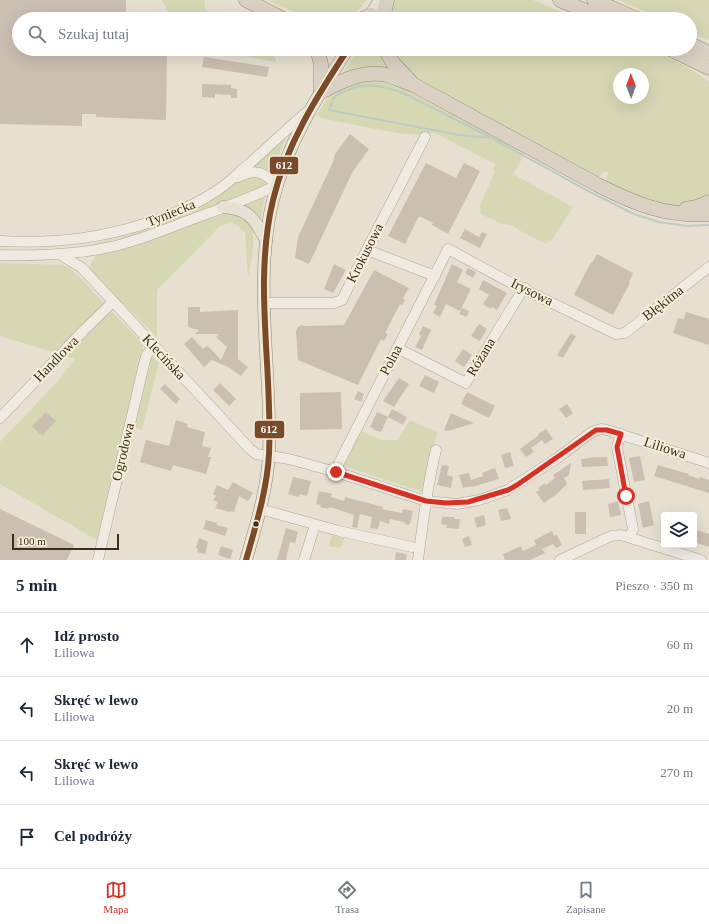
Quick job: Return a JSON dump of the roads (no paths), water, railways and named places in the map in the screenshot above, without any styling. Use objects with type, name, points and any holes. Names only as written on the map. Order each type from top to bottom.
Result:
[{"type":"highway","points":[[246,0],[271,12]]},
{"type":"highway","points":[[376,12],[387,0]]},
{"type":"highway","points":[[560,0],[588,12]]},
{"type":"highway","points":[[594,0],[621,12]]},
{"type":"highway","points":[[697,44],[709,45]]},
{"type":"highway","points":[[697,47],[709,53]]},
{"type":"highway","points":[[319,56],[321,64],[320,92],[349,79],[371,74],[392,77],[414,85],[608,190],[641,205],[682,215],[709,214]]},
{"type":"highway","points":[[389,56],[393,63],[414,85]]},
{"type":"highway","points":[[682,56],[709,76]]},
{"type":"highway","points":[[685,56],[709,68]]},
{"type":"highway","points":[[660,210],[682,210],[698,207],[709,202]]},
{"type":"main road","points":[[374,12],[380,0]]},
{"type":"main road","points":[[246,560],[265,487],[269,456],[265,303],[266,240],[271,211],[277,185],[288,153],[320,92],[343,56]]},
{"type":"main road","points":[[223,207],[242,210],[248,214],[266,240]]},
{"type":"street","name":"Tyniecka","points":[[0,241],[24,242],[74,240],[116,233],[178,212],[205,198],[232,179],[310,110]]},
{"type":"street","name":"Krokusowa","points":[[265,303],[334,303],[342,300],[366,250],[425,137]]},
{"type":"street","points":[[232,179],[248,172],[258,172],[264,174],[277,185]]},
{"type":"street","name":"Tyniecka","points":[[0,255],[36,256],[62,254],[85,252],[117,245],[135,240],[262,193],[277,185]]},
{"type":"street","name":"Polna","points":[[336,472],[346,447],[448,249]]},
{"type":"street","name":"Irysowa","points":[[448,249],[513,284],[525,288],[616,334]]},
{"type":"street","points":[[366,250],[435,276]]},
{"type":"street","points":[[82,268],[82,260],[85,252]]},
{"type":"street","name":"Klecińska","points":[[62,254],[82,268],[250,449],[256,454],[269,456]]},
{"type":"street","name":"Błękitna","points":[[616,334],[625,333],[709,267]]},
{"type":"street","name":"Różana","points":[[397,348],[466,383],[525,288]]},
{"type":"street","name":"Handlowa","points":[[0,418],[84,330],[113,302]]},
{"type":"street","name":"Ogrodowa","points":[[98,560],[145,360],[148,352],[154,347]]},
{"type":"street","name":"Liliowa","points":[[269,456],[289,459],[336,472],[426,501],[446,503],[468,502],[508,490],[537,472],[596,430],[607,430],[621,434],[709,463]]},
{"type":"street","points":[[621,434],[617,447],[633,529],[630,537]]},
{"type":"street","points":[[418,560],[431,469],[436,450]]},
{"type":"street","points":[[260,509],[315,525],[412,547]]},
{"type":"street","points":[[304,560],[315,525]]},
{"type":"street","points":[[560,560],[612,536],[621,535],[702,560]]},
{"type":"waterway","points":[[492,138],[459,135],[329,110],[333,100],[338,94],[362,86],[381,87],[401,92],[492,138],[590,192],[634,214],[659,222],[687,226],[709,225]]}]
